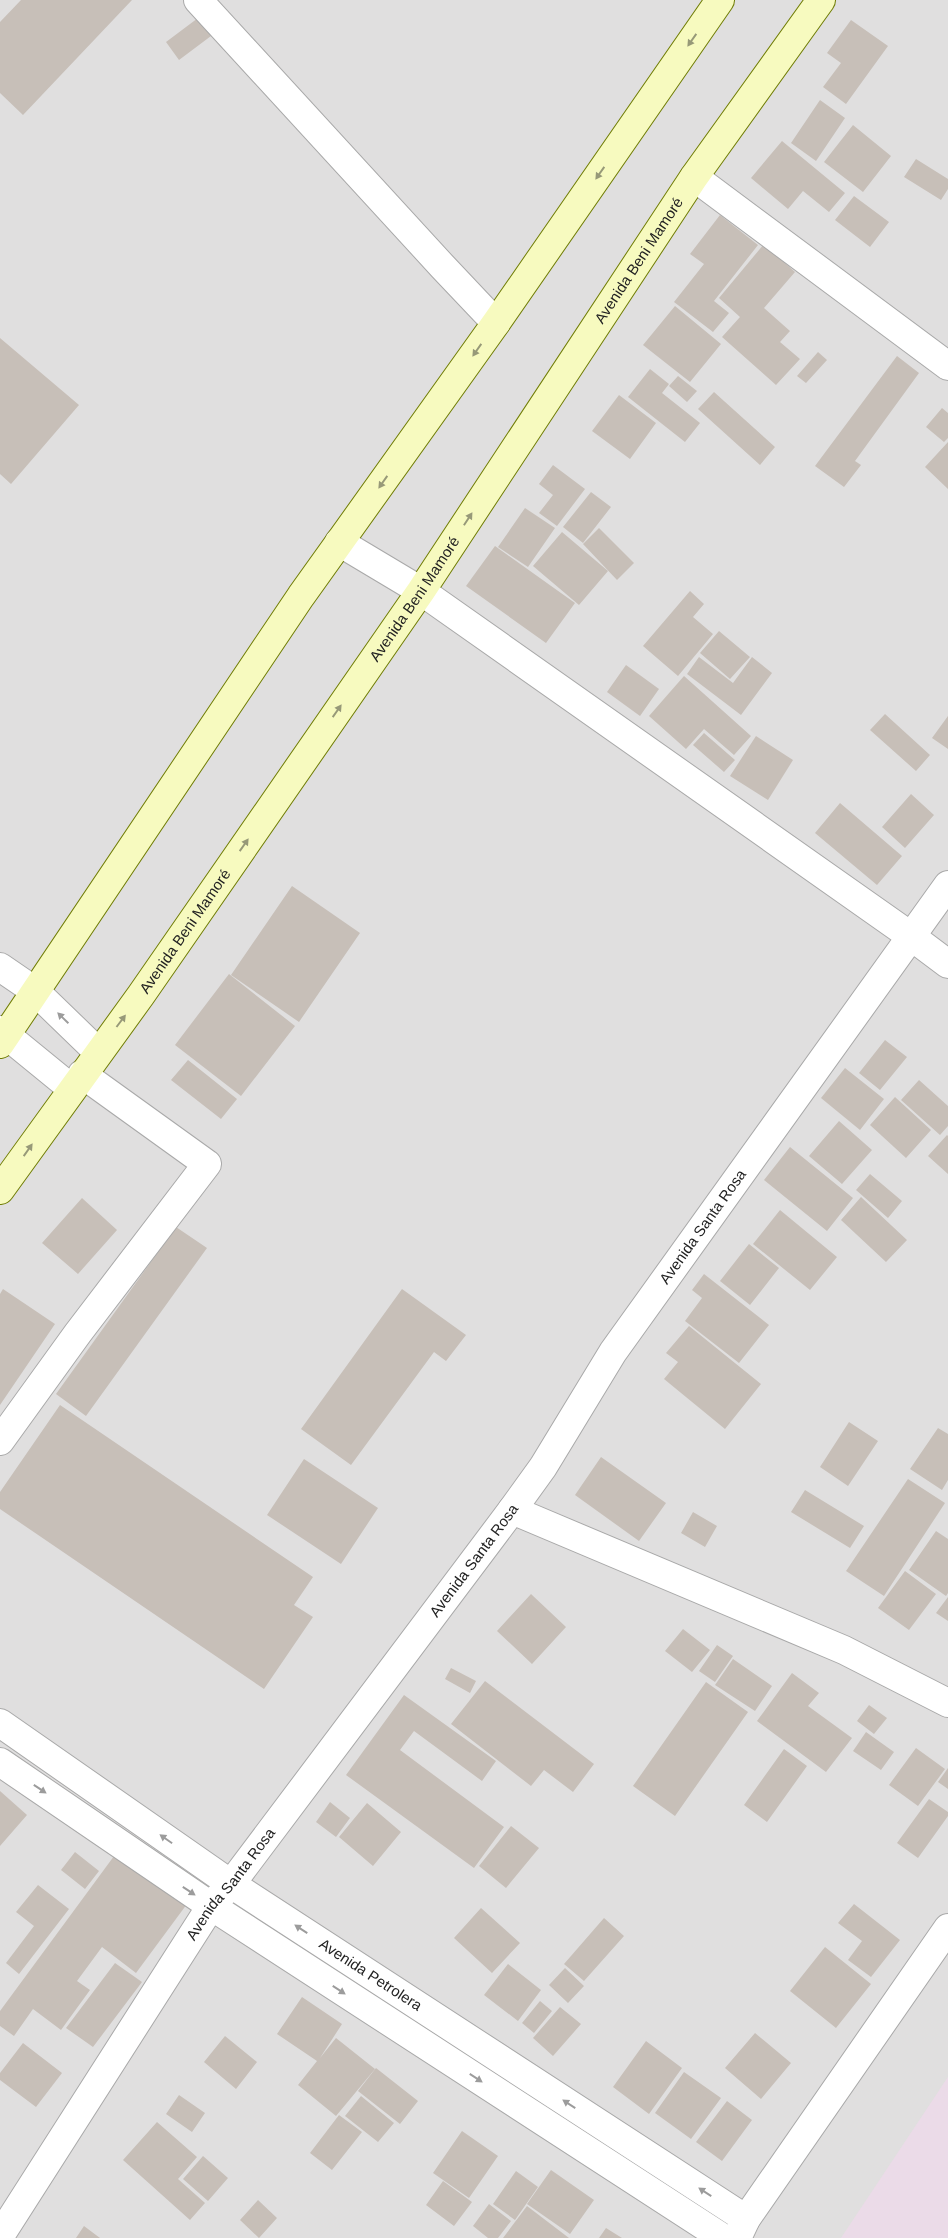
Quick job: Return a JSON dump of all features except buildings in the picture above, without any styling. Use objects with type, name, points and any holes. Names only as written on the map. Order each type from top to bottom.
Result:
[{"type":"street","points":[[198,0],[496,323]]},
{"type":"street","points":[[0,1441],[78,1333],[207,1164],[77,1081],[2,1036],[35,991],[339,542],[496,323],[720,0]]},
{"type":"street","name":"Avenida Beni Mamoré","points":[[0,1190],[141,995],[421,590],[694,177],[821,0]]},
{"type":"street","points":[[694,177],[948,366]]},
{"type":"street","points":[[339,542],[421,590],[912,936],[948,964]]},
{"type":"street","name":"Avenida Santa Rosa","points":[[0,2236],[211,1906],[231,1884],[512,1510],[542,1467],[613,1352],[948,885]]},
{"type":"street","points":[[0,967],[35,991],[98,1052]]},
{"type":"street","points":[[512,1510],[844,1650],[948,1703]]},
{"type":"street","name":"Avenida Petrolera","points":[[0,1723],[231,1884],[742,2228]]},
{"type":"street","name":"Avenida Petrolera","points":[[0,1762],[211,1906],[722,2238]]},
{"type":"street","points":[[742,2228],[948,1928]]},
{"type":"shaded area","points":[[0,0],[948,0],[948,2238],[0,2238]]},
{"type":"shaded area","points":[[948,2077],[948,2238],[841,2238]]}]
